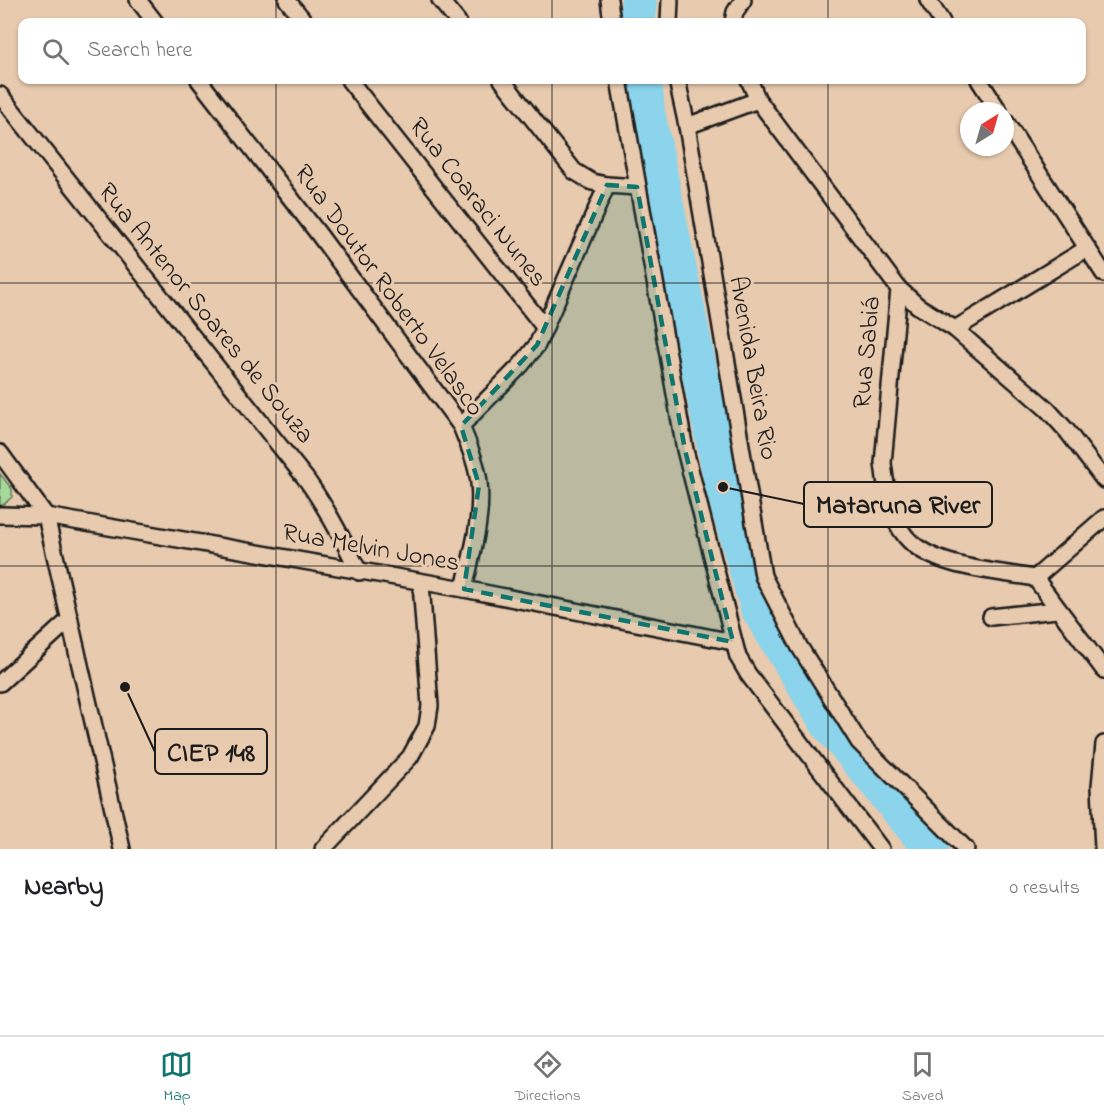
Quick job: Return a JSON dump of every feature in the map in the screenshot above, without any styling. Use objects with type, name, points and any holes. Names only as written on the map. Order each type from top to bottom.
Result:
[{"type":"street","points":[[138,0],[152,18]]},
{"type":"street","points":[[287,0],[301,18]]},
{"type":"street","points":[[440,0],[455,18]]},
{"type":"street","points":[[609,0],[611,18]]},
{"type":"street","points":[[669,18],[670,0]]},
{"type":"street","points":[[734,18],[743,0]]},
{"type":"street","points":[[928,0],[939,18]]},
{"type":"street","name":"Rua Doutor Roberto Velasco","points":[[202,84],[317,232],[461,426],[475,462],[479,485],[478,516],[464,589]]},
{"type":"street","name":"Rua Coaraci Nunes","points":[[352,84],[545,328]]},
{"type":"street","points":[[505,84],[574,171],[592,182],[637,187]]},
{"type":"street","points":[[620,84],[632,141],[637,187],[685,450],[738,657],[748,674],[881,849]]},
{"type":"street","name":"Avenida Beira Rio","points":[[678,84],[687,126],[763,576],[799,646],[859,742],[966,849]]},
{"type":"street","name":"Rua Sabiá","points":[[750,84],[758,100],[899,288],[883,463],[886,490],[904,536],[921,551],[941,560],[1035,578]]},
{"type":"street","points":[[982,84],[993,102]]},
{"type":"street","name":"Rua Antenor Soares de Souza","points":[[0,95],[306,479],[328,512],[360,572]]},
{"type":"street","points":[[687,126],[758,100]]},
{"type":"street","points":[[1014,135],[1104,274]]},
{"type":"street","points":[[461,426],[521,365],[537,345],[607,185]]},
{"type":"street","points":[[955,328],[1086,249]]},
{"type":"street","points":[[899,288],[918,306],[955,328],[1047,409],[1067,431],[1104,480]]},
{"type":"street","points":[[0,453],[46,516],[122,849]]},
{"type":"street","name":"Rua Melvin Jones","points":[[0,515],[46,516],[464,589],[733,642]]},
{"type":"street","points":[[1104,518],[1035,578],[1104,670]]},
{"type":"street","points":[[323,849],[410,757],[427,726],[430,706],[422,583]]},
{"type":"street","points":[[991,617],[1057,609]]},
{"type":"street","points":[[0,683],[70,619]]},
{"type":"street","points":[[1103,849],[1100,786],[1104,744]]},
{"type":"highlighted area","points":[[607,185],[637,187],[685,450],[733,642],[464,589],[479,485],[461,426],[537,345]]},
{"type":"green space","points":[[0,474],[12,489],[12,497],[3,505],[0,505]]},
{"type":"waterway","points":[[637,18],[639,0]]},
{"type":"waterway","points":[[644,84],[647,112],[723,487],[758,608],[827,722],[931,849]]},
{"type":"place","name":"Mataruna River","points":[[723,487]]},
{"type":"place","name":"CIEP 148","points":[[125,687]]}]
